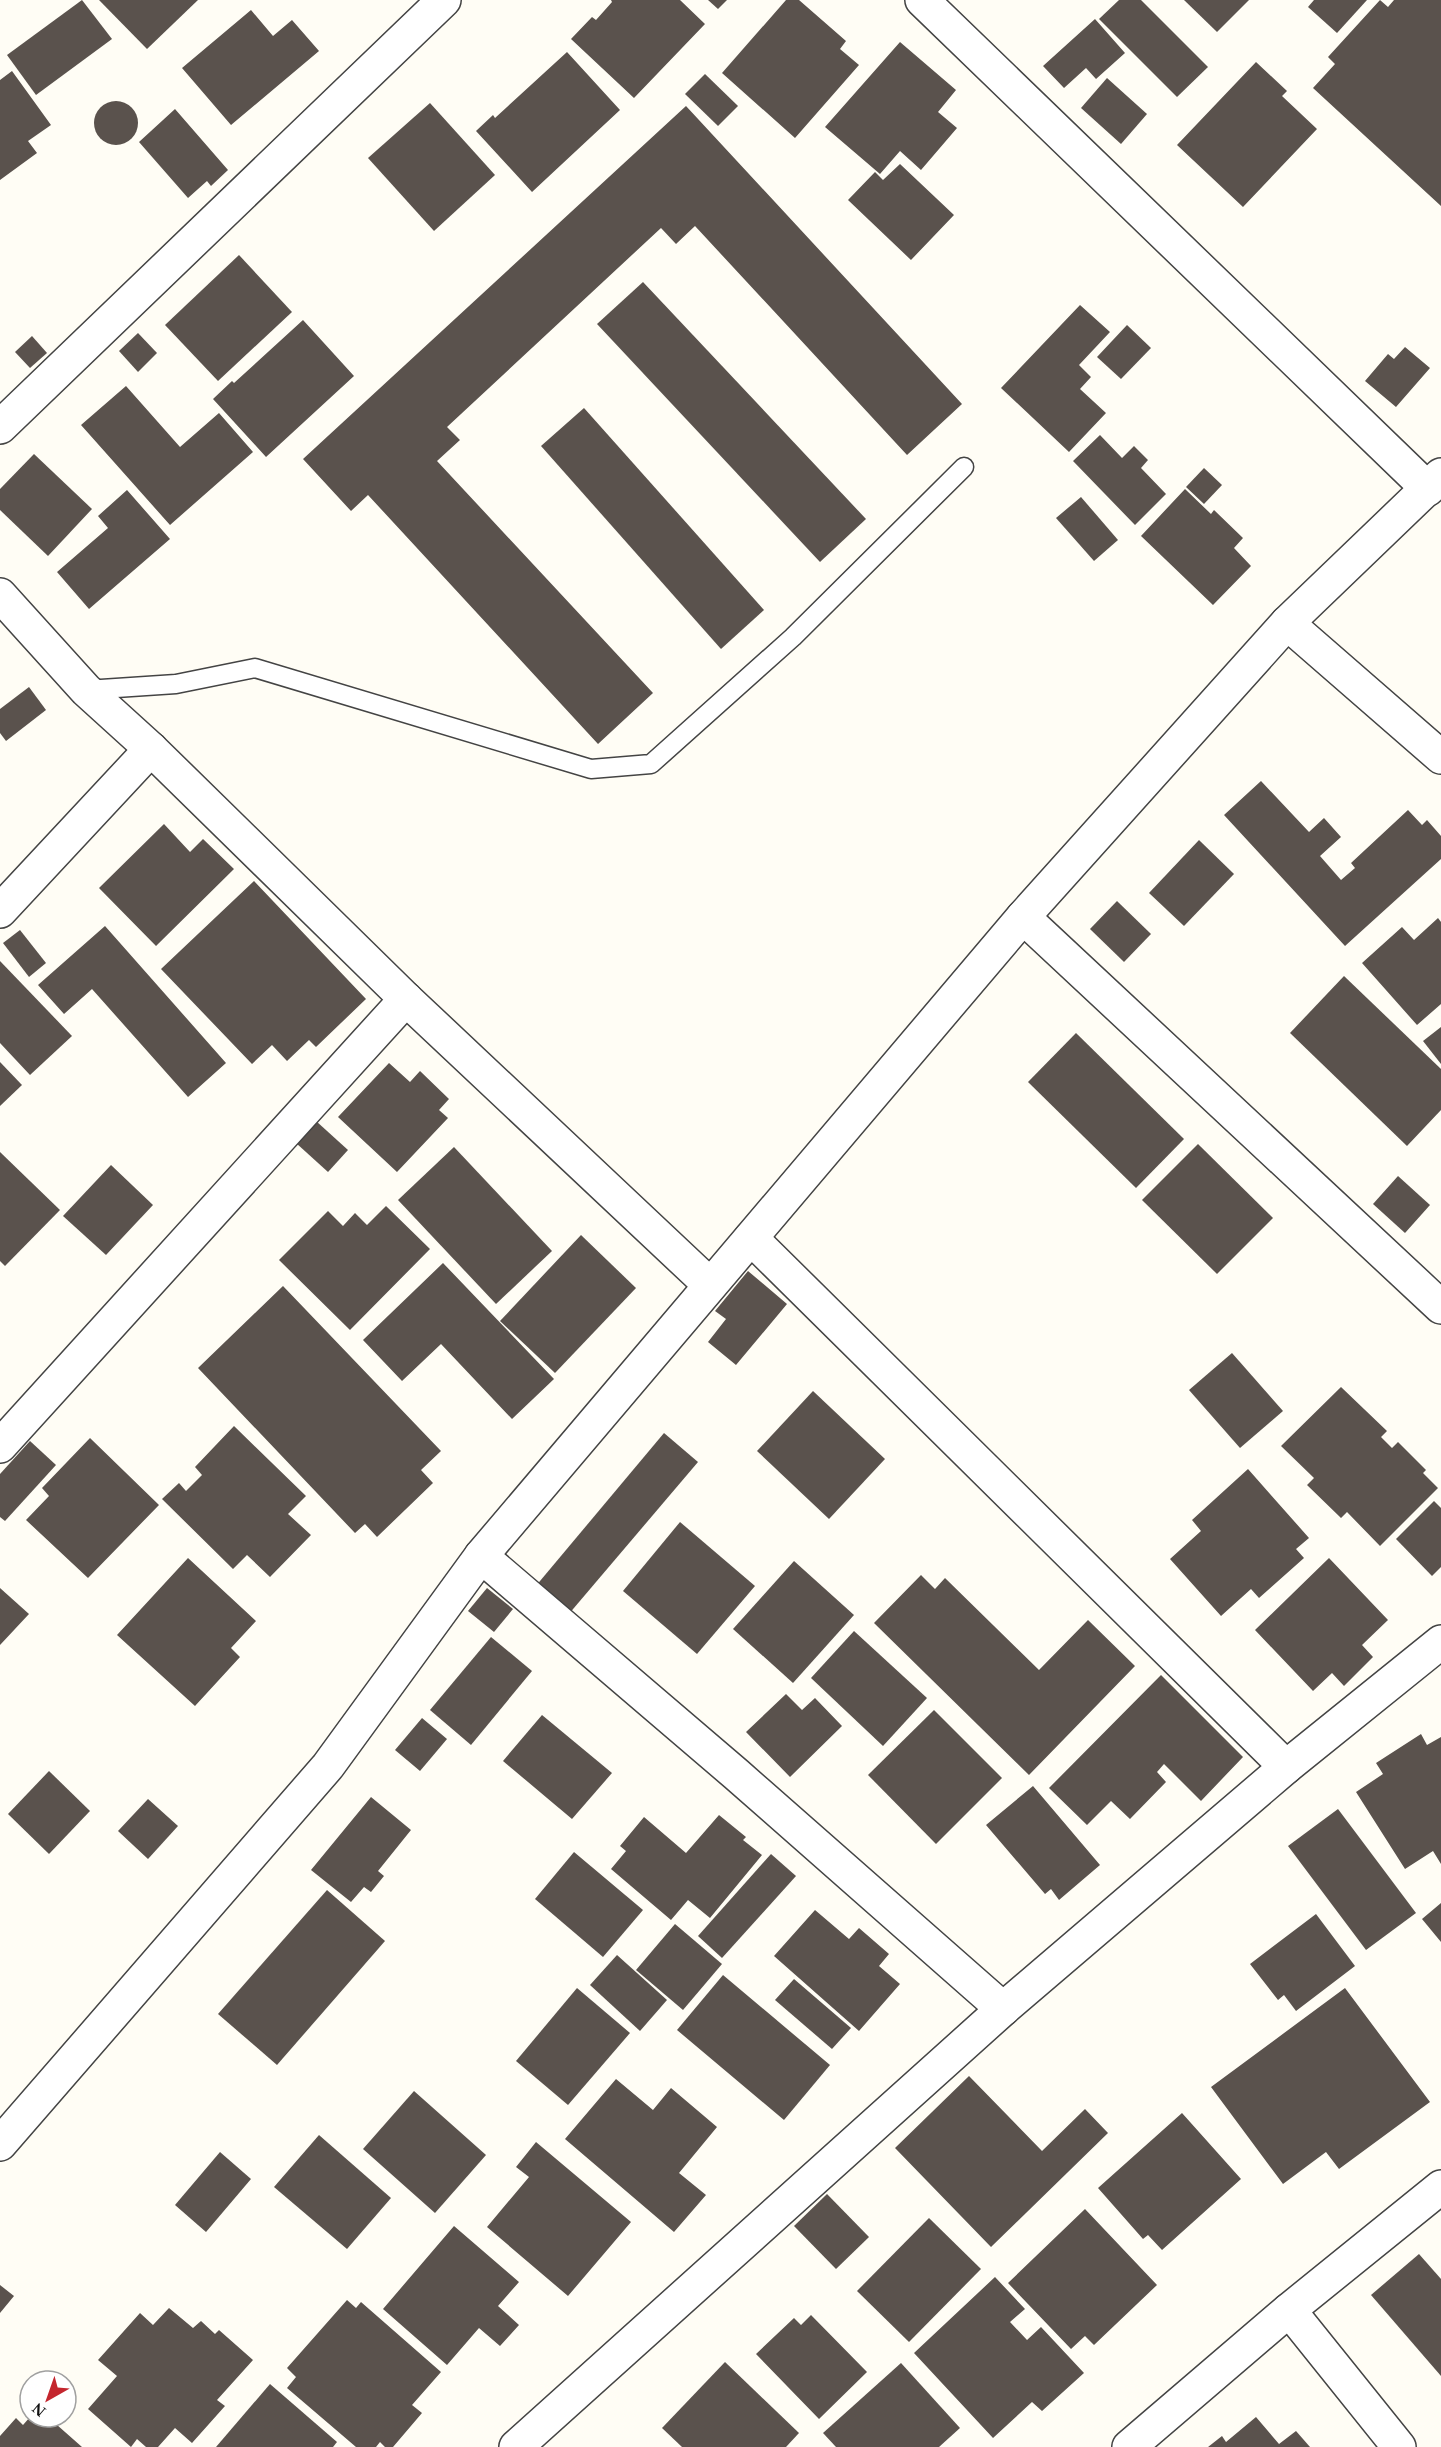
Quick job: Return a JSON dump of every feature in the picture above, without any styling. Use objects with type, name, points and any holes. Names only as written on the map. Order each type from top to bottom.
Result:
[{"type":"street","points":[[0,427],[444,0]]},
{"type":"street","points":[[0,2144],[328,1766],[481,1556],[1023,917],[1287,623],[1435,482],[922,0]]},
{"type":"street","points":[[0,595],[86,690],[151,749],[406,999],[710,1286]]},
{"type":"street","points":[[1287,623],[1441,757]]},
{"type":"street","points":[[0,911],[151,749]]},
{"type":"street","points":[[1023,917],[1441,1307]]},
{"type":"street","points":[[0,1446],[406,999]]},
{"type":"street","points":[[750,1238],[1286,1767]]},
{"type":"street","points":[[481,1556],[736,1774],[1003,2009]]},
{"type":"street","points":[[516,2447],[1003,2009],[1286,1767],[1441,1642]]},
{"type":"street","points":[[1129,2447],[1289,2310],[1441,2187]]},
{"type":"street","points":[[1289,2310],[1399,2447]]},
{"type":"lane","points":[[86,690],[176,684],[255,668],[591,770],[651,764],[793,637],[964,467]]},
{"type":"building","points":[[82,0],[112,39],[36,95],[7,55]]},
{"type":"building","points":[[99,0],[198,0],[147,49]]},
{"type":"building","points":[[611,0],[680,0],[705,24],[634,98],[571,39],[592,17],[596,20],[612,2]]},
{"type":"building","points":[[708,0],[727,0],[718,9]]},
{"type":"building","points":[[786,0],[799,0],[846,41],[840,49],[859,65],[795,138],[722,73]]},
{"type":"building","points":[[1119,0],[1141,0],[1208,67],[1177,97],[1099,19]]},
{"type":"building","points":[[1184,0],[1249,0],[1217,32]]},
{"type":"building","points":[[1314,0],[1367,0],[1337,33],[1308,7]]},
{"type":"building","points":[[1380,0],[1388,7],[1394,0],[1441,0],[1441,206],[1313,88],[1335,64],[1328,57]]},
{"type":"building","points":[[251,10],[273,36],[292,20],[319,51],[231,125],[182,68]]},
{"type":"building","points":[[1095,19],[1125,53],[1096,79],[1086,68],[1064,88],[1043,66]]},
{"type":"building","points":[[900,42],[956,90],[938,112],[957,128],[921,170],[900,151],[880,174],[825,127]]},
{"type":"building","points":[[567,52],[620,110],[532,192],[476,131],[493,115],[495,118]]},
{"type":"building","points":[[1256,62],[1287,91],[1282,96],[1317,129],[1243,207],[1177,145]]},
{"type":"building","points":[[12,71],[51,125],[28,141],[37,153],[0,180],[0,80]]},
{"type":"building","points":[[705,74],[738,106],[718,126],[685,94]]},
{"type":"building","points":[[1107,78],[1147,114],[1121,144],[1081,108]]},
{"type":"building","points":[[116,101],[131,108],[138,123],[131,138],[116,145],[101,138],[94,123],[101,108]]},
{"type":"building","points":[[430,103],[495,175],[434,231],[368,158]]},
{"type":"building","points":[[686,106],[962,404],[907,455],[695,226],[676,244],[661,228],[447,427],[460,440],[437,461],[653,693],[598,744],[368,495],[351,511],[303,459]]},
{"type":"building","points":[[175,109],[228,170],[211,186],[207,181],[188,198],[139,142]]},
{"type":"building","points":[[900,164],[954,215],[911,260],[848,200],[875,172],[883,180]]},
{"type":"building","points":[[239,255],[292,312],[218,381],[165,325]]},
{"type":"building","points":[[643,282],[866,519],[820,562],[597,324]]},
{"type":"building","points":[[1080,305],[1110,332],[1079,365],[1091,377],[1080,389],[1106,413],[1069,452],[1001,388]]},
{"type":"building","points":[[303,320],[354,376],[266,457],[213,399],[232,381],[234,383]]},
{"type":"building","points":[[1127,325],[1151,348],[1121,379],[1097,357]]},
{"type":"building","points":[[138,333],[157,353],[138,372],[119,351]]},
{"type":"building","points":[[32,336],[47,353],[30,368],[15,352]]},
{"type":"building","points":[[1405,347],[1430,368],[1396,407],[1365,381],[1388,354],[1394,359]]},
{"type":"building","points":[[126,386],[180,447],[219,413],[253,452],[170,525],[81,425]]},
{"type":"building","points":[[584,408],[764,610],[721,649],[541,446]]},
{"type":"building","points":[[1100,435],[1122,458],[1134,446],[1148,460],[1141,468],[1166,494],[1135,525],[1073,461]]},
{"type":"building","points":[[34,454],[92,509],[48,556],[0,510],[0,489]]},
{"type":"building","points":[[1204,468],[1222,485],[1204,504],[1186,487]]},
{"type":"building","points":[[1185,489],[1211,514],[1214,510],[1243,538],[1234,548],[1251,566],[1213,605],[1141,536]]},
{"type":"building","points":[[127,490],[170,539],[89,609],[57,572],[108,528],[98,516]]},
{"type":"building","points":[[1081,497],[1118,540],[1094,561],[1056,518]]},
{"type":"building","points":[[29,687],[46,710],[6,741],[0,733],[0,709]]},
{"type":"building","points":[[1261,781],[1309,832],[1324,818],[1341,837],[1320,856],[1341,880],[1355,868],[1351,863],[1408,810],[1422,825],[1427,820],[1441,836],[1441,859],[1345,946],[1224,815]]},
{"type":"building","points":[[164,824],[190,852],[203,839],[234,869],[156,946],[99,888]]},
{"type":"building","points":[[1199,840],[1234,874],[1184,926],[1149,893]]},
{"type":"building","points":[[254,881],[366,999],[316,1047],[309,1040],[287,1061],[272,1045],[252,1064],[161,969]]},
{"type":"building","points":[[1117,901],[1151,934],[1124,962],[1090,929]]},
{"type":"building","points":[[1438,918],[1441,922],[1441,1004],[1417,1025],[1362,963],[1402,927],[1414,940]]},
{"type":"building","points":[[105,926],[226,1063],[188,1097],[92,989],[64,1014],[38,985]]},
{"type":"building","points":[[20,930],[46,963],[29,977],[3,943]]},
{"type":"building","points":[[0,961],[72,1036],[30,1075],[0,1043]]},
{"type":"building","points":[[1344,976],[1441,1069],[1441,1110],[1407,1146],[1290,1033]]},
{"type":"building","points":[[1441,1027],[1441,1064],[1423,1041]]},
{"type":"building","points":[[1076,1033],[1184,1139],[1136,1188],[1028,1082]]},
{"type":"building","points":[[0,1062],[22,1085],[0,1106]]},
{"type":"building","points":[[389,1063],[410,1082],[420,1071],[449,1099],[439,1110],[448,1118],[397,1172],[338,1117]]},
{"type":"building","points":[[316,1121],[348,1150],[328,1172],[296,1143]]},
{"type":"building","points":[[1198,1144],[1273,1218],[1217,1274],[1142,1200]]},
{"type":"building","points":[[454,1147],[552,1251],[496,1304],[398,1200]]},
{"type":"building","points":[[0,1152],[60,1210],[5,1266],[0,1261]]},
{"type":"building","points":[[111,1165],[153,1205],[106,1255],[63,1216]]},
{"type":"building","points":[[1398,1176],[1430,1205],[1405,1233],[1373,1204]]},
{"type":"building","points":[[386,1206],[430,1249],[350,1330],[279,1260],[328,1211],[343,1226],[355,1213],[367,1225]]},
{"type":"building","points":[[581,1235],[636,1288],[555,1373],[500,1321]]},
{"type":"building","points":[[443,1263],[554,1379],[512,1419],[441,1344],[402,1381],[363,1340]]},
{"type":"building","points":[[748,1271],[787,1304],[736,1365],[708,1342],[726,1319],[715,1311]]},
{"type":"building","points":[[283,1286],[441,1451],[421,1470],[433,1483],[377,1537],[365,1524],[355,1533],[198,1368]]},
{"type":"building","points":[[1232,1353],[1283,1411],[1240,1448],[1189,1390]]},
{"type":"building","points":[[1341,1387],[1387,1431],[1381,1437],[1392,1448],[1398,1442],[1426,1470],[1423,1473],[1438,1488],[1380,1546],[1347,1512],[1341,1518],[1307,1485],[1314,1478],[1281,1446]]},
{"type":"building","points":[[813,1391],[885,1459],[829,1519],[757,1451]]},
{"type":"building","points":[[234,1426],[306,1496],[288,1514],[311,1535],[270,1577],[247,1555],[233,1569],[162,1499],[179,1483],[186,1491],[202,1475],[195,1467]]},
{"type":"building","points":[[664,1433],[698,1462],[568,1615],[535,1587]]},
{"type":"building","points":[[90,1438],[159,1505],[88,1578],[26,1520],[49,1496],[42,1488]]},
{"type":"building","points":[[30,1441],[56,1465],[5,1521],[0,1517],[0,1474]]},
{"type":"building","points":[[1248,1469],[1309,1538],[1296,1549],[1304,1558],[1259,1598],[1251,1589],[1221,1616],[1170,1559],[1201,1531],[1192,1520]]},
{"type":"building","points":[[1434,1501],[1441,1508],[1441,1567],[1432,1576],[1396,1539]]},
{"type":"building","points":[[680,1522],[755,1586],[697,1654],[623,1591]]},
{"type":"building","points":[[188,1558],[256,1621],[231,1648],[240,1657],[195,1706],[117,1635]]},
{"type":"building","points":[[1329,1558],[1388,1620],[1362,1645],[1373,1657],[1344,1686],[1332,1673],[1313,1691],[1255,1630]]},
{"type":"building","points":[[794,1561],[854,1615],[793,1683],[733,1629]]},
{"type":"building","points":[[921,1575],[935,1589],[945,1578],[1039,1670],[1088,1620],[1135,1666],[1029,1775],[874,1623]]},
{"type":"building","points":[[0,1588],[29,1614],[0,1645]]},
{"type":"building","points":[[487,1588],[513,1609],[494,1632],[468,1611]]},
{"type":"building","points":[[854,1631],[927,1698],[883,1746],[811,1678]]},
{"type":"building","points":[[491,1637],[532,1671],[471,1745],[430,1710]]},
{"type":"building","points":[[1161,1675],[1243,1757],[1201,1801],[1164,1764],[1157,1772],[1166,1782],[1130,1819],[1111,1801],[1087,1825],[1049,1788]]},
{"type":"building","points":[[786,1694],[802,1710],[815,1698],[842,1726],[790,1777],[746,1732]]},
{"type":"building","points":[[934,1710],[1002,1778],[936,1844],[868,1775]]},
{"type":"building","points":[[542,1715],[612,1773],[572,1819],[503,1761]]},
{"type":"building","points":[[422,1718],[447,1739],[420,1771],[395,1750]]},
{"type":"building","points":[[1421,1734],[1427,1745],[1441,1737],[1441,1864],[1433,1851],[1405,1869],[1356,1792],[1383,1774],[1376,1763]]},
{"type":"building","points":[[49,1771],[90,1811],[49,1854],[8,1814]]},
{"type":"building","points":[[1033,1786],[1100,1865],[1059,1900],[1051,1889],[1045,1894],[986,1825]]},
{"type":"building","points":[[371,1797],[411,1830],[378,1871],[384,1876],[371,1892],[364,1887],[351,1902],[311,1870]]},
{"type":"building","points":[[148,1799],[178,1826],[148,1859],[118,1831]]},
{"type":"building","points":[[1338,1809],[1416,1913],[1366,1950],[1288,1846]]},
{"type":"building","points":[[719,1815],[746,1837],[743,1840],[762,1855],[710,1918],[688,1900],[671,1920],[611,1869],[626,1851],[620,1846],[644,1817],[686,1853]]},
{"type":"building","points":[[574,1852],[643,1910],[603,1957],[535,1899]]},
{"type":"building","points":[[771,1854],[796,1876],[722,1958],[698,1936]]},
{"type":"building","points":[[327,1890],[385,1941],[277,2065],[218,2014]]},
{"type":"building","points":[[1441,1903],[1441,1942],[1422,1919]]},
{"type":"building","points":[[815,1910],[849,1939],[859,1928],[889,1954],[879,1966],[900,1984],[859,2031],[774,1956]]},
{"type":"building","points":[[1316,1914],[1355,1966],[1296,2011],[1284,1995],[1278,2000],[1250,1964]]},
{"type":"building","points":[[675,1924],[722,1964],[683,2010],[636,1970]]},
{"type":"building","points":[[617,1955],[667,2000],[640,2031],[590,1985]]},
{"type":"building","points":[[723,1975],[830,2065],[784,2120],[677,2030]]},
{"type":"building","points":[[794,1979],[851,2028],[832,2049],[775,2000]]},
{"type":"building","points":[[577,1988],[630,2033],[568,2105],[516,2061]]},
{"type":"building","points":[[1345,1988],[1430,2102],[1339,2169],[1326,2152],[1283,2184],[1211,2087]]},
{"type":"building","points":[[969,2076],[1042,2151],[1085,2109],[1108,2133],[991,2247],[895,2148]]},
{"type":"building","points":[[616,2079],[653,2110],[671,2088],[717,2127],[679,2173],[706,2195],[674,2232],[565,2139]]},
{"type":"building","points":[[414,2091],[486,2155],[435,2213],[363,2149]]},
{"type":"building","points":[[1182,2113],[1241,2179],[1162,2250],[1148,2235],[1143,2239],[1098,2188]]},
{"type":"building","points":[[319,2135],[391,2198],[347,2249],[274,2187]]},
{"type":"building","points":[[536,2142],[631,2222],[568,2296],[487,2227],[529,2177],[516,2167]]},
{"type":"building","points":[[220,2152],[251,2179],[206,2232],[175,2205]]},
{"type":"building","points":[[827,2194],[869,2237],[836,2269],[794,2226]]},
{"type":"building","points":[[1085,2209],[1157,2285],[1094,2345],[1085,2336],[1071,2349],[1008,2283]]},
{"type":"building","points":[[929,2218],[981,2269],[909,2342],[857,2291]]},
{"type":"building","points":[[454,2226],[519,2282],[498,2306],[519,2325],[500,2346],[479,2328],[447,2365],[383,2309]]},
{"type":"building","points":[[1419,2254],[1441,2279],[1441,2376],[1371,2295]]},
{"type":"building","points":[[995,2277],[1025,2309],[1010,2322],[1027,2340],[1041,2327],[1084,2373],[1042,2411],[1032,2402],[993,2438],[914,2353]]},
{"type":"building","points":[[0,2285],[14,2296],[0,2313]]},
{"type":"building","points":[[347,2300],[356,2308],[361,2302],[441,2372],[412,2405],[422,2413],[393,2447],[385,2447],[380,2442],[376,2447],[356,2447],[287,2388],[296,2377],[287,2368]]},
{"type":"building","points":[[169,2308],[193,2328],[201,2321],[215,2334],[219,2330],[253,2360],[217,2400],[225,2406],[192,2443],[175,2428],[158,2447],[146,2447],[137,2439],[131,2447],[88,2409],[117,2376],[98,2360],[140,2313],[153,2325]]},
{"type":"building","points":[[811,2315],[867,2372],[819,2419],[756,2354],[794,2318],[801,2325]]},
{"type":"building","points":[[725,2362],[799,2433],[786,2447],[682,2447],[662,2428]]},
{"type":"building","points":[[901,2363],[960,2428],[939,2447],[836,2447],[823,2433]]},
{"type":"building","points":[[270,2384],[337,2442],[333,2447],[216,2447]]},
{"type":"building","points":[[1256,2417],[1279,2444],[1296,2431],[1310,2447],[1208,2447],[1222,2436],[1226,2442]]},
{"type":"building","points":[[16,2418],[18,2429],[62,2429],[82,2447],[0,2447],[0,2436]]}]
